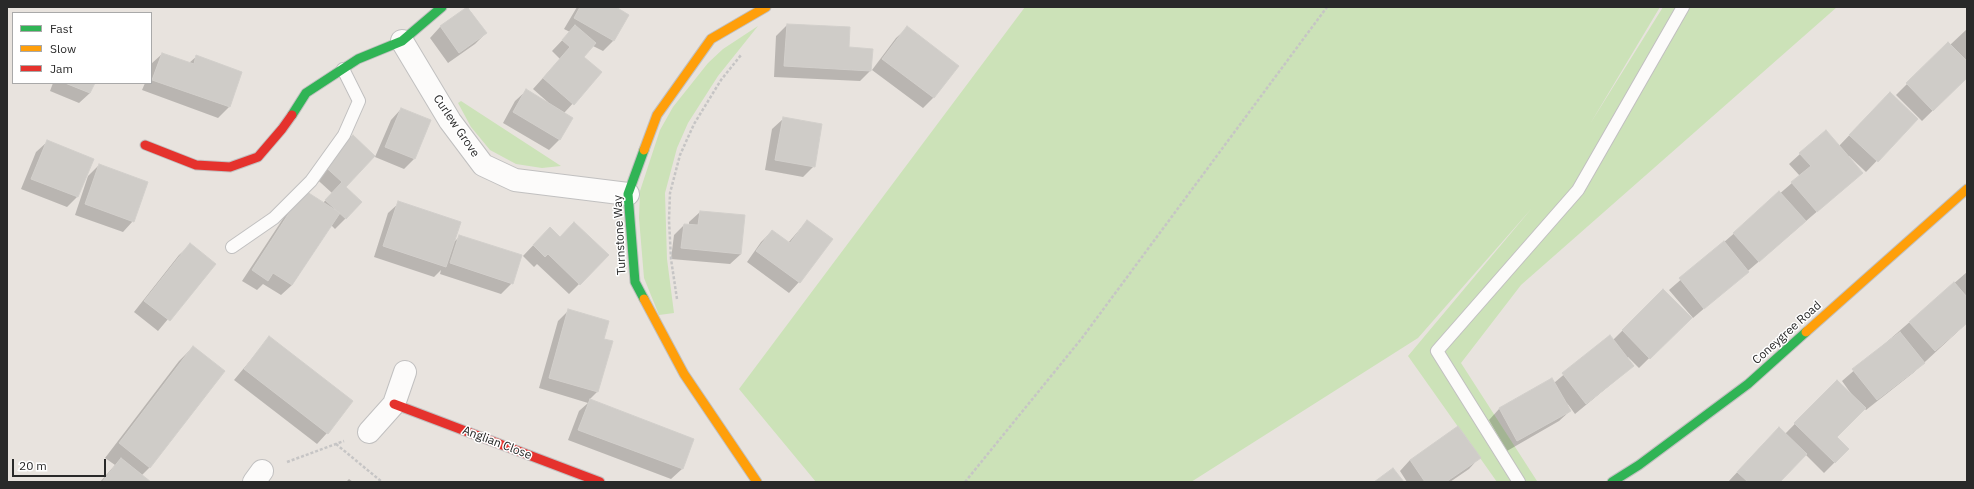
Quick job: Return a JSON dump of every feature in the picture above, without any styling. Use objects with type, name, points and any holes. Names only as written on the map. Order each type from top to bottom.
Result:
[{"type":"street","points":[[145,145],[196,165],[230,167],[258,157],[282,129],[306,93],[358,60],[402,41],[442,7]]},
{"type":"street","name":"Turnstone Way","points":[[756,482],[684,374],[635,282],[628,194],[656,115],[711,39],[766,7]]},
{"type":"street","name":"Curlew Grove","points":[[402,41],[450,121],[483,165],[515,180],[628,194]]},
{"type":"street","name":"Coneygree Road","points":[[1612,482],[1639,465],[1748,384],[1967,189]]},
{"type":"street","points":[[369,432],[394,404],[405,372]]},
{"type":"street","name":"Anglian Close","points":[[394,404],[600,482]]},
{"type":"lane","points":[[1519,482],[1437,351],[1578,190],[1683,7]]},
{"type":"lane","points":[[232,247],[274,218],[311,181],[344,135],[359,101],[343,70]]},
{"type":"path","points":[[965,482],[1082,338],[1327,7]]},
{"type":"path","points":[[677,305],[671,259],[669,220],[670,193],[680,156],[698,118],[721,80],[744,52]]},
{"type":"path","points":[[258,477],[336,444],[369,432]]},
{"type":"path","points":[[336,444],[382,482]]},
{"type":"green space","points":[[1025,7],[1660,7],[1590,124],[1663,7],[1837,7],[1521,285],[1461,363],[1537,481],[1497,482],[1408,356],[1532,208],[1418,338],[1191,482],[816,482],[739,389]]},
{"type":"green space","points":[[758,26],[718,76],[688,123],[677,148],[665,193],[667,259],[674,313],[659,315],[644,278],[639,218],[640,191],[660,130],[673,107],[708,63],[723,49]]},
{"type":"green space","points":[[461,101],[561,166],[542,168],[516,164],[490,150],[471,127],[458,103]]},
{"type":"building","points":[[467,7],[487,33],[459,53],[440,26]]},
{"type":"building","points":[[580,7],[616,7],[629,15],[614,41],[574,18]]},
{"type":"building","points":[[787,24],[850,27],[849,47],[873,49],[871,71],[784,66]]},
{"type":"building","points":[[575,25],[596,43],[584,57],[602,72],[574,105],[543,78],[570,47],[562,40]]},
{"type":"building","points":[[907,26],[959,66],[934,98],[882,59]]},
{"type":"building","points":[[1948,42],[1967,61],[1967,78],[1933,111],[1906,83]]},
{"type":"building","points":[[162,53],[194,64],[196,55],[242,72],[230,107],[152,80]]},
{"type":"building","points":[[68,84],[94,84],[90,93]]},
{"type":"building","points":[[526,89],[573,118],[560,140],[513,112]]},
{"type":"building","points":[[1890,92],[1918,119],[1878,162],[1849,135]]},
{"type":"building","points":[[401,108],[431,120],[415,159],[385,147]]},
{"type":"building","points":[[783,117],[822,124],[815,167],[775,160]]},
{"type":"building","points":[[1826,130],[1863,173],[1817,212],[1791,182],[1811,166],[1799,153]]},
{"type":"building","points":[[353,135],[375,156],[346,187],[362,202],[346,219],[325,200],[342,182],[320,162],[340,148]]},
{"type":"building","points":[[47,140],[94,159],[78,197],[31,179]]},
{"type":"building","points":[[99,164],[148,182],[134,222],[85,204]]},
{"type":"building","points":[[304,190],[340,213],[292,285],[273,273],[268,281],[252,270]]},
{"type":"building","points":[[1779,191],[1806,221],[1759,262],[1733,233]]},
{"type":"building","points":[[398,201],[461,222],[446,267],[383,246]]},
{"type":"building","points":[[700,211],[745,215],[741,254],[681,248],[684,224],[698,225]]},
{"type":"building","points":[[807,220],[833,239],[800,283],[756,251],[772,230],[790,243]]},
{"type":"building","points":[[574,222],[609,255],[580,285],[548,254],[545,257],[533,245],[550,227],[560,237]]},
{"type":"building","points":[[459,235],[522,255],[513,284],[450,263]]},
{"type":"building","points":[[1724,241],[1749,272],[1704,309],[1679,278]]},
{"type":"building","points":[[190,243],[216,264],[170,321],[144,301]]},
{"type":"building","points":[[1954,282],[1967,297],[1967,323],[1935,351],[1909,322]]},
{"type":"building","points":[[1663,289],[1692,318],[1650,359],[1622,330]]},
{"type":"building","points":[[568,309],[609,321],[604,339],[613,341],[598,392],[549,378]]},
{"type":"building","points":[[1900,332],[1925,363],[1877,400],[1852,369]]},
{"type":"building","points":[[1610,335],[1634,366],[1586,404],[1562,373]]},
{"type":"building","points":[[269,336],[353,401],[328,434],[244,369]]},
{"type":"building","points":[[193,346],[225,371],[150,468],[119,443]]},
{"type":"building","points":[[1552,378],[1571,411],[1517,441],[1499,408]]},
{"type":"building","points":[[1837,380],[1866,408],[1837,437],[1849,449],[1835,463],[1794,423]]},
{"type":"building","points":[[590,399],[694,439],[683,469],[578,430]]},
{"type":"building","points":[[1458,426],[1481,458],[1446,482],[1425,482],[1410,460]]},
{"type":"building","points":[[1779,427],[1807,454],[1780,482],[1748,482],[1737,472]]},
{"type":"building","points":[[121,458],[151,482],[102,482]]},
{"type":"building","points":[[1393,468],[1404,482],[1374,482]]},
{"type":"traffic: fast","points":[[292,115],[306,93],[358,59],[402,41],[442,7]]},
{"type":"traffic: fast","points":[[644,150],[628,194],[635,282],[644,299]]},
{"type":"traffic: fast","points":[[1612,482],[1639,465],[1748,384],[1806,332]]},
{"type":"traffic: slow","points":[[644,150],[657,115],[711,39],[766,7]]},
{"type":"traffic: slow","points":[[1806,332],[1967,189]]},
{"type":"traffic: slow","points":[[644,299],[684,374],[757,482]]},
{"type":"traffic: jam","points":[[145,145],[196,165],[230,167],[258,157],[292,115]]},
{"type":"traffic: jam","points":[[394,404],[600,482]]}]
